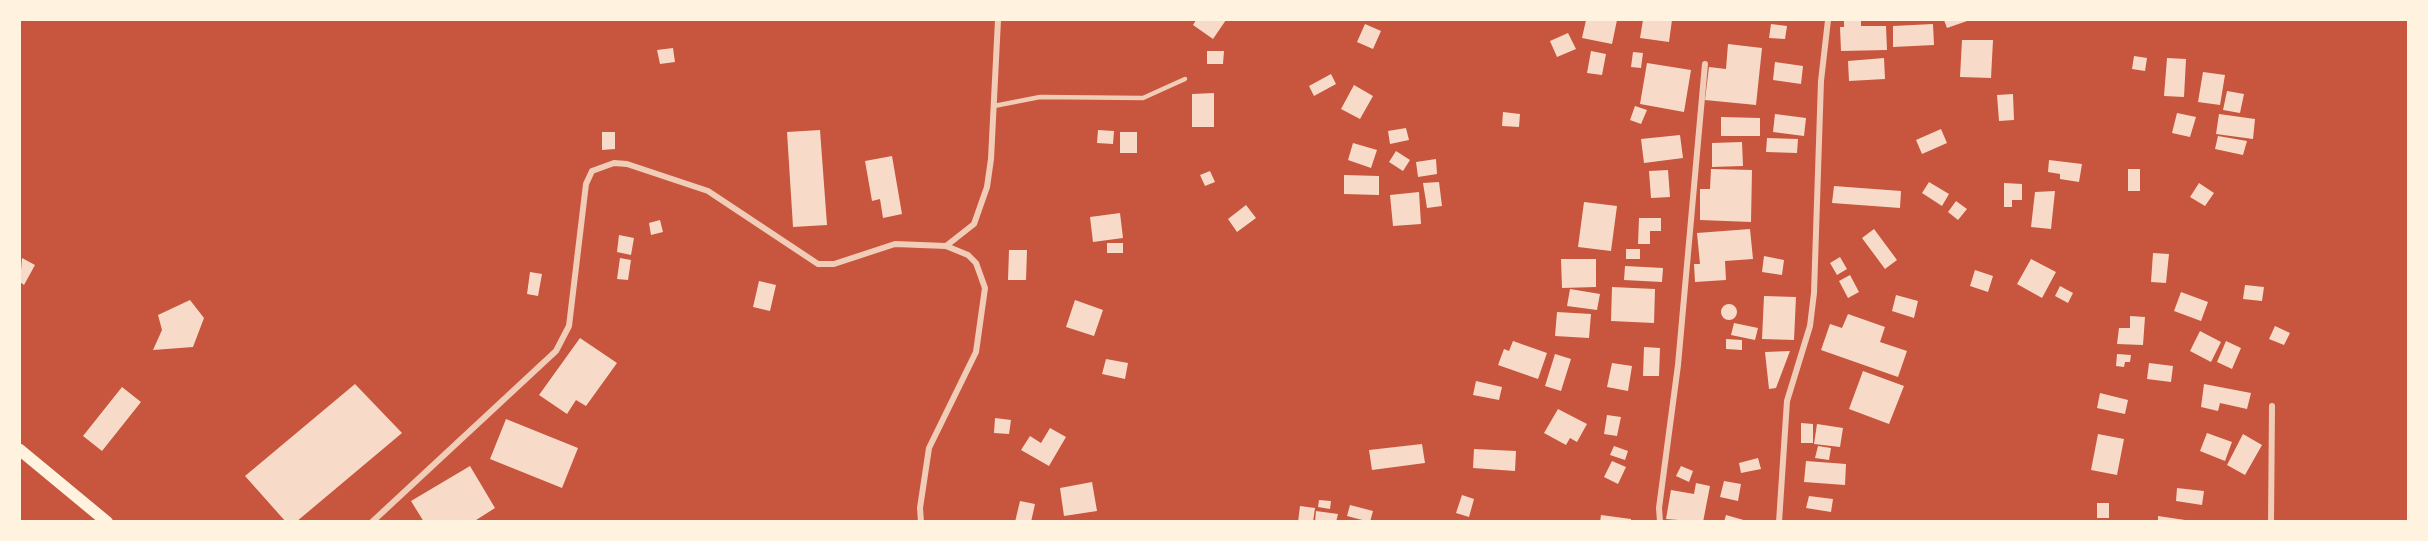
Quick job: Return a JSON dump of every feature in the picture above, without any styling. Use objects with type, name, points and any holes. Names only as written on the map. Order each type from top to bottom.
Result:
[{"type":"main road","points":[[20,450],[107,522]]},
{"type":"street","points":[[946,246],[974,224],[982,207],[991,159],[998,20]]},
{"type":"street","points":[[1779,522],[1787,401],[1810,326],[1814,293],[1821,81],[1827,20]]},
{"type":"street","points":[[1660,522],[1659,508],[1678,365],[1705,64]]},
{"type":"street","points":[[372,522],[466,432],[543,366],[564,339],[573,303],[586,184],[592,171],[614,163],[627,164],[708,191],[818,264],[834,264],[891,245],[946,246],[968,255],[976,263],[985,288],[985,304],[976,352],[929,448],[920,508],[921,522]]},
{"type":"street","points":[[2271,522],[2272,406]]},
{"type":"lane","points":[[994,106],[1040,97],[1143,98],[1185,79]]},
{"type":"building","points":[[1196,20],[1226,20],[1213,39],[1193,25]]},
{"type":"building","points":[[1586,20],[1617,20],[1612,44],[1582,38]]},
{"type":"building","points":[[1643,20],[1672,20],[1669,42],[1640,38]]},
{"type":"building","points":[[1844,20],[1861,20],[1861,26],[1886,26],[1887,50],[1841,51],[1840,27],[1844,27]]},
{"type":"building","points":[[1944,20],[1970,20],[1947,28]]},
{"type":"building","points":[[1365,24],[1381,31],[1373,49],[1357,42]]},
{"type":"building","points":[[1771,24],[1787,26],[1785,39],[1769,38]]},
{"type":"building","points":[[1933,24],[1934,45],[1893,47],[1893,26]]},
{"type":"building","points":[[1568,33],[1576,49],[1557,57],[1550,41]]},
{"type":"building","points":[[1962,40],[1993,40],[1991,78],[1960,77]]},
{"type":"building","points":[[1728,44],[1762,48],[1756,105],[1705,100],[1709,67],[1726,69]]},
{"type":"building","points":[[673,48],[675,62],[660,64],[657,50]]},
{"type":"building","points":[[1207,51],[1224,51],[1223,64],[1207,64]]},
{"type":"building","points":[[1591,51],[1606,54],[1602,75],[1587,73]]},
{"type":"building","points":[[1633,52],[1643,53],[1641,68],[1631,67]]},
{"type":"building","points":[[2134,56],[2147,58],[2145,71],[2132,69]]},
{"type":"building","points":[[1884,58],[1885,79],[1849,81],[1848,61]]},
{"type":"building","points":[[2167,58],[2186,59],[2184,97],[2164,96]]},
{"type":"building","points":[[1775,62],[1803,66],[1801,84],[1773,80]]},
{"type":"building","points":[[1647,63],[1691,70],[1684,112],[1640,104]]},
{"type":"building","points":[[2203,72],[2225,75],[2220,105],[2198,102]]},
{"type":"building","points":[[1331,74],[1336,84],[1314,96],[1309,86]]},
{"type":"building","points":[[1354,85],[1373,96],[1360,119],[1341,109]]},
{"type":"building","points":[[2227,91],[2244,94],[2240,113],[2223,110]]},
{"type":"building","points":[[1214,93],[1214,127],[1192,127],[1192,94]]},
{"type":"building","points":[[2013,94],[2014,120],[1999,121],[1997,95]]},
{"type":"building","points":[[1635,106],[1647,110],[1641,124],[1630,120]]},
{"type":"building","points":[[1503,112],[1520,114],[1519,127],[1502,126]]},
{"type":"building","points":[[2177,113],[2196,117],[2190,137],[2172,133]]},
{"type":"building","points":[[1775,114],[1806,118],[1804,136],[1773,132]]},
{"type":"building","points":[[2219,114],[2255,119],[2253,139],[2216,134]]},
{"type":"building","points":[[1721,117],[1760,118],[1760,136],[1721,136]]},
{"type":"building","points":[[1406,128],[1409,140],[1390,144],[1388,131]]},
{"type":"building","points":[[1941,129],[1947,143],[1922,154],[1916,140]]},
{"type":"building","points":[[820,130],[827,225],[793,227],[787,132]]},
{"type":"building","points":[[1098,130],[1114,131],[1113,144],[1097,143]]},
{"type":"building","points":[[602,132],[615,132],[615,149],[602,150]]},
{"type":"building","points":[[1120,132],[1137,132],[1137,153],[1120,153]]},
{"type":"building","points":[[1680,135],[1683,158],[1644,163],[1641,139]]},
{"type":"building","points":[[2218,136],[2247,141],[2243,155],[2215,149]]},
{"type":"building","points":[[1767,138],[1798,139],[1797,153],[1766,152]]},
{"type":"building","points":[[1742,142],[1743,166],[1712,167],[1712,143]]},
{"type":"building","points":[[1353,143],[1377,150],[1371,168],[1348,160]]},
{"type":"building","points":[[1396,151],[1410,160],[1403,171],[1389,162]]},
{"type":"building","points":[[892,156],[902,214],[883,218],[880,199],[872,201],[865,161]]},
{"type":"building","points":[[1436,159],[1437,174],[1418,177],[1416,162]]},
{"type":"building","points":[[2049,160],[2082,164],[2079,182],[2060,179],[2060,174],[2048,172]]},
{"type":"building","points":[[1711,169],[1752,170],[1751,222],[1700,220],[1700,189],[1710,189]]},
{"type":"building","points":[[2128,169],[2140,169],[2140,191],[2128,191]]},
{"type":"building","points":[[1668,170],[1670,197],[1651,198],[1649,171]]},
{"type":"building","points":[[1210,171],[1215,182],[1205,186],[1200,175]]},
{"type":"building","points":[[1344,175],[1379,176],[1379,195],[1344,194]]},
{"type":"building","points":[[1439,182],[1442,206],[1427,208],[1423,183]]},
{"type":"building","points":[[1929,182],[1949,194],[1942,206],[1922,193]]},
{"type":"building","points":[[2004,183],[2022,184],[2022,200],[2012,200],[2012,207],[2004,207]]},
{"type":"building","points":[[2199,183],[2214,193],[2205,206],[2190,197]]},
{"type":"building","points":[[1834,186],[1901,191],[1900,208],[1832,203]]},
{"type":"building","points":[[2055,191],[2051,229],[2031,227],[2035,192]]},
{"type":"building","points":[[1419,192],[1421,224],[1393,226],[1390,195]]},
{"type":"building","points":[[1956,201],[1967,209],[1958,220],[1948,212]]},
{"type":"building","points":[[1584,202],[1617,206],[1611,251],[1578,247]]},
{"type":"building","points":[[1246,205],[1256,218],[1237,232],[1228,219]]},
{"type":"building","points":[[1120,213],[1123,238],[1093,242],[1090,217]]},
{"type":"building","points":[[1639,218],[1661,218],[1661,231],[1650,231],[1650,244],[1638,244]]},
{"type":"building","points":[[660,220],[663,232],[651,235],[649,223]]},
{"type":"building","points":[[1750,229],[1753,259],[1725,261],[1726,280],[1695,282],[1694,264],[1700,264],[1697,233]]},
{"type":"building","points":[[1874,229],[1897,260],[1885,269],[1862,238]]},
{"type":"building","points":[[619,235],[634,238],[631,255],[617,252]]},
{"type":"building","points":[[1107,243],[1123,243],[1123,253],[1107,253]]},
{"type":"building","points":[[1626,249],[1640,249],[1640,259],[1626,259]]},
{"type":"building","points":[[1009,250],[1027,250],[1026,280],[1008,280]]},
{"type":"building","points":[[2153,253],[2169,254],[2166,283],[2151,282]]},
{"type":"building","points":[[1764,256],[1784,260],[1782,275],[1762,272]]},
{"type":"building","points":[[1840,257],[1847,269],[1837,275],[1830,263]]},
{"type":"building","points":[[22,258],[35,265],[24,285],[20,282]]},
{"type":"building","points":[[620,258],[631,260],[628,280],[617,279]]},
{"type":"building","points":[[1561,259],[1596,259],[1596,287],[1562,288]]},
{"type":"building","points":[[2031,259],[2056,272],[2042,298],[2017,284]]},
{"type":"building","points":[[1625,266],[1663,268],[1662,282],[1624,280]]},
{"type":"building","points":[[1975,270],[1993,276],[1988,292],[1970,286]]},
{"type":"building","points":[[530,272],[542,274],[538,296],[527,294]]},
{"type":"building","points":[[1850,275],[1859,292],[1848,298],[1839,281]]},
{"type":"building","points":[[759,281],[776,285],[770,311],[753,307]]},
{"type":"building","points":[[2245,285],[2264,287],[2262,301],[2243,299]]},
{"type":"building","points":[[2060,286],[2073,293],[2068,303],[2055,296]]},
{"type":"building","points":[[1612,287],[1655,289],[1654,323],[1611,321]]},
{"type":"building","points":[[1570,289],[1600,294],[1597,310],[1567,306]]},
{"type":"building","points":[[2181,292],[2208,302],[2201,321],[2174,311]]},
{"type":"building","points":[[1896,295],[1918,301],[1914,318],[1892,311]]},
{"type":"building","points":[[1764,296],[1796,297],[1794,340],[1762,339]]},
{"type":"building","points":[[190,300],[204,318],[193,347],[153,350],[162,330],[158,315]]},
{"type":"building","points":[[1075,300],[1103,310],[1094,336],[1066,327]]},
{"type":"building","points":[[1729,304],[1737,312],[1729,320],[1721,312]]},
{"type":"building","points":[[1557,312],[1591,314],[1589,338],[1555,336]]},
{"type":"building","points":[[1848,314],[1885,327],[1880,342],[1907,351],[1898,377],[1821,350],[1830,324],[1842,328]]},
{"type":"building","points":[[2130,316],[2145,317],[2143,345],[2117,344],[2119,328],[2130,328]]},
{"type":"building","points":[[1734,323],[1758,328],[1755,340],[1731,335]]},
{"type":"building","points":[[2275,326],[2290,333],[2284,345],[2269,339]]},
{"type":"building","points":[[2200,331],[2221,342],[2211,362],[2190,351]]},
{"type":"building","points":[[580,338],[617,363],[586,406],[576,400],[567,414],[539,395]]},
{"type":"building","points":[[1726,339],[1742,340],[1742,350],[1726,349]]},
{"type":"building","points":[[1513,341],[1547,353],[1538,379],[1498,365],[1504,349],[1509,351]]},
{"type":"building","points":[[2226,341],[2241,348],[2232,369],[2217,362]]},
{"type":"building","points":[[1644,347],[1660,348],[1659,376],[1643,376]]},
{"type":"building","points":[[1790,351],[1776,388],[1769,389],[1765,352]]},
{"type":"building","points":[[1555,354],[1571,359],[1561,391],[1545,386]]},
{"type":"building","points":[[2117,354],[2131,355],[2130,362],[2125,362],[2124,367],[2116,366]]},
{"type":"building","points":[[1106,359],[1128,363],[1125,379],[1102,374]]},
{"type":"building","points":[[1612,363],[1632,366],[1628,391],[1607,387]]},
{"type":"building","points":[[2149,363],[2173,366],[2171,382],[2147,379]]},
{"type":"building","points":[[1863,371],[1904,386],[1889,424],[1849,409]]},
{"type":"building","points":[[1476,381],[1502,387],[1499,400],[1473,395]]},
{"type":"building","points":[[355,384],[402,433],[296,522],[286,522],[245,476]]},
{"type":"building","points":[[2204,384],[2251,393],[2247,409],[2220,403],[2218,411],[2201,407]]},
{"type":"building","points":[[122,387],[141,402],[102,451],[83,436]]},
{"type":"building","points":[[2100,393],[2128,400],[2125,414],[2097,408]]},
{"type":"building","points":[[1558,409],[1587,424],[1577,442],[1570,438],[1566,445],[1544,433]]},
{"type":"building","points":[[1607,415],[1621,417],[1617,436],[1604,434]]},
{"type":"building","points":[[995,418],[1011,420],[1009,434],[994,433]]},
{"type":"building","points":[[506,419],[578,448],[562,488],[490,459]]},
{"type":"building","points":[[1801,423],[1813,424],[1813,443],[1801,443]]},
{"type":"building","points":[[1817,424],[1843,428],[1840,447],[1814,444]]},
{"type":"building","points":[[1050,428],[1066,437],[1049,466],[1021,450],[1030,436],[1041,443]]},
{"type":"building","points":[[2207,433],[2232,442],[2225,461],[2200,451]]},
{"type":"building","points":[[2098,434],[2124,439],[2117,475],[2091,470]]},
{"type":"building","points":[[2243,434],[2262,445],[2245,475],[2227,465]]},
{"type":"building","points":[[1422,444],[1425,463],[1372,470],[1369,450]]},
{"type":"building","points":[[1614,446],[1628,451],[1625,460],[1610,455]]},
{"type":"building","points":[[1818,446],[1831,448],[1829,460],[1815,458]]},
{"type":"building","points":[[1474,449],[1516,451],[1515,471],[1473,468]]},
{"type":"building","points":[[1758,458],[1761,469],[1741,473],[1739,463]]},
{"type":"building","points":[[1612,461],[1626,467],[1618,484],[1604,477]]},
{"type":"building","points":[[1806,461],[1846,464],[1845,485],[1804,482]]},
{"type":"building","points":[[470,466],[495,508],[473,522],[424,522],[411,501]]},
{"type":"building","points":[[1681,466],[1693,471],[1689,482],[1676,476]]},
{"type":"building","points":[[1724,481],[1741,484],[1738,501],[1720,497]]},
{"type":"building","points":[[1092,482],[1097,511],[1064,516],[1060,488]]},
{"type":"building","points":[[1696,483],[1710,486],[1703,522],[1666,519],[1671,490],[1694,494]]},
{"type":"building","points":[[2177,488],[2204,491],[2202,505],[2176,501]]},
{"type":"building","points":[[1462,495],[1474,499],[1469,517],[1456,513]]},
{"type":"building","points":[[1809,496],[1833,499],[1831,512],[1806,508]]},
{"type":"building","points":[[1319,500],[1331,501],[1330,509],[1318,507]]},
{"type":"building","points":[[1020,501],[1035,504],[1031,522],[1015,522]]},
{"type":"building","points":[[2097,503],[2109,503],[2109,518],[2097,518]]},
{"type":"building","points":[[1350,505],[1373,511],[1370,522],[1347,516]]},
{"type":"building","points":[[1300,506],[1315,508],[1313,522],[1298,522]]},
{"type":"building","points":[[1316,511],[1338,514],[1336,522],[1315,522]]},
{"type":"building","points":[[1601,515],[1631,519],[1631,522],[1600,522]]},
{"type":"building","points":[[1726,515],[1747,521],[1747,522],[1724,522]]},
{"type":"building","points":[[2158,516],[2185,520],[2184,522],[2158,522]]}]
